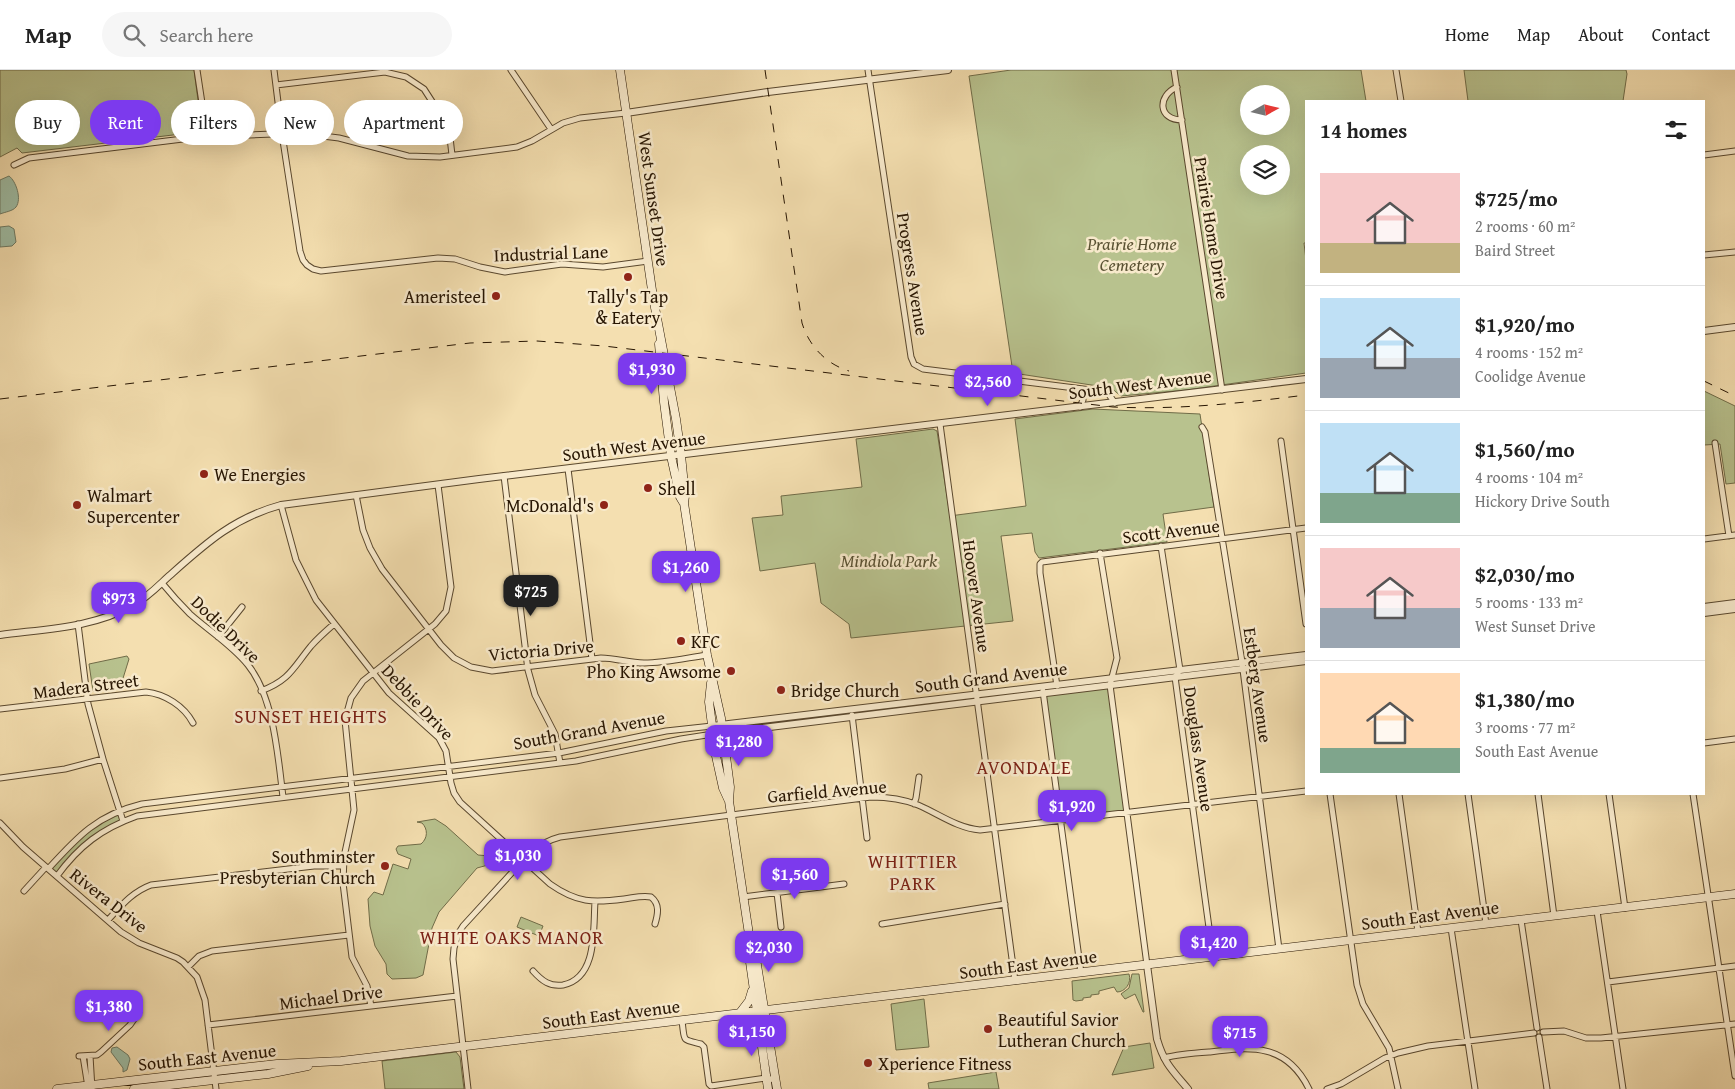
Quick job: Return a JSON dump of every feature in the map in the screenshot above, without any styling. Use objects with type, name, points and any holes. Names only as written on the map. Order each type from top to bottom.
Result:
[{"type":"main road","name":"West Sunset Drive","points":[[620,70],[659,332],[672,395],[681,455],[684,503],[711,681],[718,701],[730,787],[729,801],[750,941],[754,953],[760,1012]]},
{"type":"main road","name":"West Sunset Drive","points":[[659,332],[660,368],[671,456],[680,497],[684,503]]},
{"type":"main road","name":"West Sunset Drive","points":[[711,681],[709,702],[713,734],[723,788],[729,801]]},
{"type":"main road","name":"South East Avenue","points":[[57,1089],[90,1087],[277,1064],[324,1062],[760,1012],[1735,894]]},
{"type":"main road","name":"West Sunset Drive","points":[[750,941],[749,955],[752,977],[760,1012]]},
{"type":"main road","points":[[739,1014],[750,1000],[752,977]]},
{"type":"main road","points":[[769,1037],[770,1024],[776,1010]]},
{"type":"main road","points":[[760,1012],[760,1032],[768,1089]]},
{"type":"main road","points":[[760,1012],[769,1037],[777,1089]]},
{"type":"main road","points":[[728,1015],[753,1024],[760,1032]]},
{"type":"main road","name":"South East Avenue","points":[[134,1089],[268,1074],[324,1062]]},
{"type":"street","points":[[197,70],[202,100]]},
{"type":"street","points":[[274,70],[278,100]]},
{"type":"street","points":[[511,70],[551,129]]},
{"type":"street","name":"Progress Avenue","points":[[868,70],[911,357],[914,364],[923,369],[1106,392],[1115,403]]},
{"type":"street","points":[[334,138],[414,157],[517,148],[563,123],[580,118],[948,70]]},
{"type":"street","name":"Prairie Home Drive","points":[[1174,70],[1222,390]]},
{"type":"street","points":[[1396,70],[1401,100]]},
{"type":"street","points":[[276,85],[385,72],[406,77],[424,89],[442,117],[450,136],[452,155]]},
{"type":"street","points":[[1177,87],[1165,95],[1163,105],[1166,114],[1171,118],[1182,120]]},
{"type":"street","points":[[14,165],[28,158],[171,140]]},
{"type":"street","name":"Industrial Lane","points":[[284,145],[300,251],[303,260],[308,266],[316,270],[448,258],[489,270],[505,272],[562,264],[600,268],[648,261]]},
{"type":"street","points":[[1705,154],[1735,151]]},
{"type":"street","points":[[1705,255],[1735,252]]},
{"type":"street","points":[[1705,331],[1735,327]]},
{"type":"street","name":"South West Avenue","points":[[0,635],[78,624],[118,614],[139,602],[229,527],[250,515],[281,506],[504,476],[1305,379]]},
{"type":"street","points":[[1080,389],[1083,398],[1080,407]]},
{"type":"street","name":"Hoover Avenue","points":[[940,424],[1015,980]]},
{"type":"street","name":"Estberg Avenue","points":[[1202,427],[1205,432],[1242,666],[1279,949]]},
{"type":"street","points":[[1281,441],[1305,617]]},
{"type":"street","points":[[1705,539],[1732,535],[1715,443]]},
{"type":"street","points":[[568,469],[592,659]]},
{"type":"street","points":[[504,476],[527,667],[535,695],[555,734],[560,763]]},
{"type":"street","points":[[371,1006],[366,986],[352,957],[343,883],[343,866],[353,816],[353,789],[345,725],[351,698],[358,688],[372,673],[429,629],[444,614],[451,593],[438,485]]},
{"type":"street","name":"Victoria Drive","points":[[356,495],[360,520],[370,548],[382,569],[448,653],[465,664],[488,671],[592,659],[613,658],[632,663],[651,663],[707,655]]},
{"type":"street","name":"Debbie Drive","points":[[281,506],[291,547],[316,600],[389,693],[439,738],[446,752],[454,793],[460,802],[565,894],[581,900],[595,902],[651,897],[658,905],[658,915],[655,924]]},
{"type":"street","name":"Scott Avenue","points":[[1058,688],[1040,564],[1045,560],[1305,528]]},
{"type":"street","name":"Douglass Avenue","points":[[1161,546],[1180,670],[1175,677],[1213,957]]},
{"type":"street","points":[[1100,553],[1116,658],[1110,685],[1157,1039],[1171,1070],[1188,1089]]},
{"type":"street","name":"Dodie Drive","points":[[162,583],[179,603],[247,664],[257,679],[275,733],[283,797]]},
{"type":"street","points":[[1705,607],[1735,603]]},
{"type":"street","points":[[218,637],[242,607]]},
{"type":"street","points":[[1705,613],[1735,609]]},
{"type":"street","points":[[78,624],[88,699],[103,758],[123,821]]},
{"type":"street","points":[[262,691],[286,678],[312,644],[334,624]]},
{"type":"street","name":"South Grand Avenue","points":[[1058,688],[1110,685],[1175,677],[1305,654]]},
{"type":"street","name":"South Grand Avenue","points":[[24,891],[78,836],[99,821],[120,811],[142,804],[559,753],[666,731],[712,726],[722,729],[788,725],[914,702],[976,698],[1180,670],[1305,661]]},
{"type":"street","points":[[1042,690],[1081,973]]},
{"type":"street","name":"Madera Street","points":[[0,710],[138,692],[153,693],[164,697],[182,708],[193,722]]},
{"type":"street","name":"South Grand Avenue","points":[[752,726],[787,717],[915,710],[976,698]]},
{"type":"street","points":[[914,702],[915,710]]},
{"type":"street","points":[[852,713],[867,838]]},
{"type":"street","points":[[787,717],[788,725]]},
{"type":"street","name":"South Grand Avenue","points":[[57,876],[86,843],[102,831],[123,821],[148,814],[560,763],[713,734],[722,729]]},
{"type":"street","points":[[1705,743],[1735,740]]},
{"type":"street","points":[[0,778],[65,769],[103,758]]},
{"type":"street","points":[[914,804],[919,777]]},
{"type":"street","name":"Garfield Avenue","points":[[468,1089],[453,954],[458,934],[524,860],[538,847],[560,836],[862,798],[892,797],[914,804],[968,829],[980,830],[1305,791]]},
{"type":"street","points":[[1330,795],[1357,985],[1361,999],[1369,1015],[1385,1038],[1392,1055],[1398,1089]]},
{"type":"street","points":[[1399,795],[1418,932]]},
{"type":"street","points":[[1468,795],[1486,924]]},
{"type":"street","points":[[1538,795],[1554,916]]},
{"type":"street","points":[[1609,795],[1625,908]]},
{"type":"street","points":[[1693,795],[1735,1076]]},
{"type":"street","name":"Rivera Drive","points":[[0,823],[10,835],[47,868],[132,939],[177,958],[197,977],[205,1000],[216,1089]]},
{"type":"street","points":[[108,920],[129,897],[151,885],[314,866],[343,866]]},
{"type":"street","points":[[743,897],[844,884]]},
{"type":"street","points":[[777,892],[781,927]]},
{"type":"street","points":[[533,971],[544,982],[556,985],[569,983],[583,973],[591,956],[595,902]]},
{"type":"street","points":[[882,924],[1005,904]]},
{"type":"street","points":[[1597,911],[1623,1089]]},
{"type":"street","points":[[1522,920],[1537,1028],[1534,1030],[1547,1089]]},
{"type":"street","points":[[1451,928],[1475,1089]]},
{"type":"street","points":[[188,967],[200,956],[212,951],[349,935]]},
{"type":"street","points":[[1608,982],[1735,966]]},
{"type":"street","name":"Michael Drive","points":[[208,1025],[457,996]]},
{"type":"street","name":"South East Avenue","points":[[90,1056],[101,1052],[130,1025],[139,1012]]},
{"type":"street","points":[[682,1021],[686,1040],[689,1043],[701,1044],[704,1047],[709,1084],[711,1086],[766,1078],[775,1080]]},
{"type":"street","points":[[1327,1089],[1341,1084],[1392,1055],[1413,1048],[1542,1035],[1543,1032],[1564,1031],[1590,1039],[1616,1038],[1735,1024]]},
{"type":"street","points":[[1537,1028],[1542,1029],[1543,1032]]},
{"type":"street","points":[[1164,1058],[1241,1048],[1258,1049],[1284,1060],[1299,1073],[1309,1089]]},
{"type":"street","points":[[81,1056],[90,1056],[90,1087],[81,1056]]},
{"type":"green space","points":[[0,70],[194,70],[198,100],[171,100],[171,135],[161,136],[161,100],[90,100],[90,145],[22,153],[17,148],[0,157]]},
{"type":"green space","name":"Prairie Home Cemetery","points":[[1011,70],[1361,70],[1366,100],[1305,100],[1305,373],[1186,390],[1121,396],[1111,388],[1013,373],[969,76]]},
{"type":"green space","points":[[1464,70],[1626,70],[1627,74],[1623,100],[1468,100]]},
{"type":"green space","points":[[1705,391],[1735,406],[1735,483],[1726,484],[1720,444],[1705,445]]},
{"type":"green space","name":"Mindiola Park","points":[[1093,409],[1200,414],[1214,507],[1163,514],[1167,542],[1039,558],[1035,552],[1032,533],[1001,536],[1013,621],[851,638],[849,624],[821,603],[815,563],[760,571],[752,518],[783,515],[781,496],[862,487],[856,439],[933,429],[937,431],[950,516],[1026,506],[1015,419]]},
{"type":"green space","points":[[127,656],[129,659],[120,688],[93,691],[89,664]]},
{"type":"green space","points":[[1110,686],[1127,813],[1061,821],[1043,694]]},
{"type":"green space","points":[[120,811],[123,821],[102,831],[57,876],[48,869],[78,836]]},
{"type":"green space","points":[[435,819],[446,826],[478,855],[490,856],[491,862],[488,865],[477,868],[439,912],[432,928],[423,975],[416,978],[392,979],[387,974],[386,964],[375,946],[370,926],[368,899],[374,892],[383,895],[393,864],[408,869],[411,859],[398,854],[396,849],[398,846],[421,844],[423,842],[426,836],[425,828],[422,823],[417,822]]},
{"type":"green space","points":[[521,917],[543,926],[539,936],[517,927]]},
{"type":"green space","points":[[1129,974],[1129,984],[1120,992],[1117,992],[1114,987],[1099,991],[1099,994],[1083,998],[1083,1000],[1073,1000],[1072,981]]},
{"type":"green space","points":[[1132,974],[1139,974],[1144,1012],[1135,994],[1125,999],[1121,994],[1129,988]]},
{"type":"green space","points":[[924,999],[929,1047],[896,1050],[891,1004]]},
{"type":"green space","points":[[1150,1043],[1154,1068],[1112,1075],[1124,1047]]},
{"type":"green space","points":[[456,1052],[460,1057],[464,1089],[385,1089],[382,1061]]},
{"type":"green space","points":[[996,1072],[999,1089],[929,1089],[928,1083]]},
{"type":"shaded area","points":[[9,176],[12,178],[17,190],[18,204],[13,209],[0,214],[0,180]]},
{"type":"shaded area","points":[[9,226],[14,229],[16,242],[12,246],[0,247],[0,227]]},
{"type":"shaded area","points":[[117,1047],[128,1055],[130,1059],[127,1070],[123,1072],[123,1068],[111,1052],[112,1048]]},
{"type":"railway","points":[[765,70],[802,323],[809,339],[820,353],[833,364],[849,371]]},
{"type":"railway","points":[[0,399],[470,343],[537,341],[604,346],[1113,407],[1186,407],[1305,395]]},
{"type":"railway","points":[[1705,381],[1735,396]]},
{"type":"place","name":"Tally's Tap & Eatery","points":[[628,277]]},
{"type":"place","name":"Ameristeel","points":[[496,296]]},
{"type":"place","name":"We Energies","points":[[204,474]]},
{"type":"place","name":"Shell","points":[[648,488]]},
{"type":"place","name":"Walmart Supercenter","points":[[77,505]]},
{"type":"place","name":"McDonald's","points":[[604,505]]},
{"type":"place","name":"KFC","points":[[681,641]]},
{"type":"place","name":"Pho King Awsome","points":[[731,671]]},
{"type":"place","name":"Bridge Church","points":[[781,690]]},
{"type":"place","name":"Southminster Presbyterian Church","points":[[385,866]]},
{"type":"place","name":"Beautiful Savior Lutheran Church","points":[[988,1029]]},
{"type":"place","name":"Xperience Fitness","points":[[868,1063]]},
{"type":"district","name":"SUNSET HEIGHTS","points":[[311,716]]},
{"type":"district","name":"AVONDALE","points":[[1024,767]]},
{"type":"district","name":"WHITTIER PARK","points":[[913,872]]},
{"type":"district","name":"WHITE OAKS MANOR","points":[[512,937]]}]
